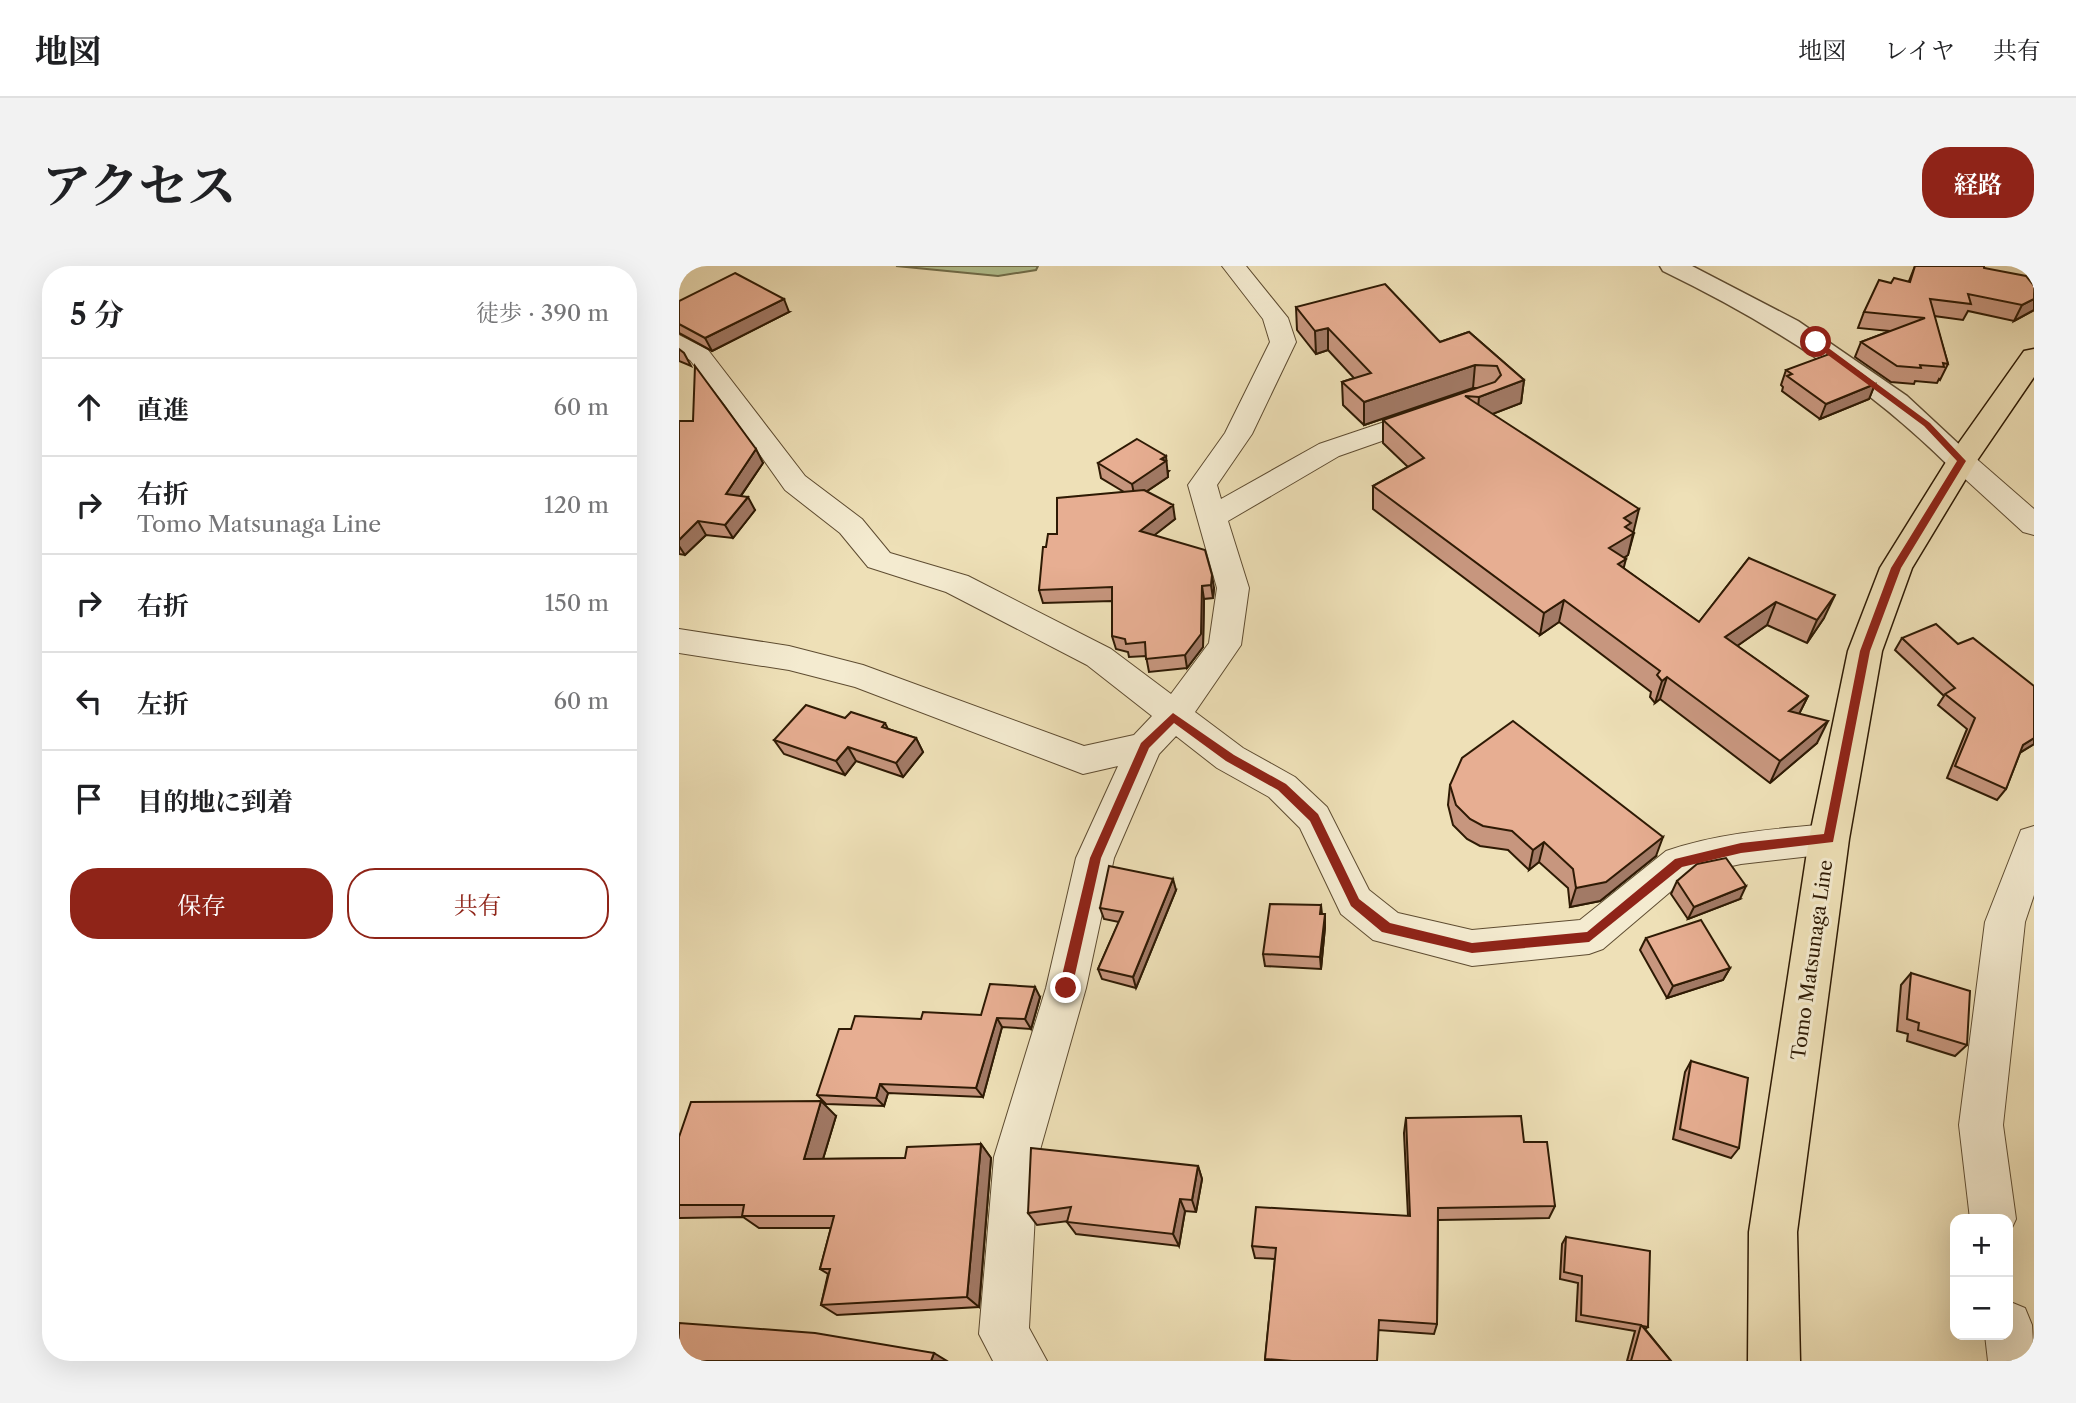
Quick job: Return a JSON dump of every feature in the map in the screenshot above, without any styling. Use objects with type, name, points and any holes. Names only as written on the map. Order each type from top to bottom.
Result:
[{"type":"main road","name":"Tomo Matsunaga Line","points":[[1774,1361],[1773,1232],[1829,839],[1865,651],[1896,568],[1962,461],[2034,357]]},
{"type":"street","points":[[1022,1361],[1004,1334],[1016,1157],[1066,988],[1095,858],[1159,732],[1225,645],[1233,588],[1202,485],[1238,434],[1283,342],[1275,318],[1234,266]]},
{"type":"street","points":[[1672,266],[1744,299],[1816,342],[1927,425],[1962,461],[2034,525]]},
{"type":"street","points":[[679,343],[699,355],[728,390],[795,483],[851,526],[879,560],[957,584],[1099,657],[1159,732],[1230,758],[1282,787],[1314,818],[1355,902],[1387,928],[1472,948],[1589,937],[1679,862],[1741,848],[1829,839]]},
{"type":"street","points":[[1213,516],[1329,450],[1457,405]]},
{"type":"street","points":[[679,641],[789,658],[863,677],[1083,760],[1159,732]]},
{"type":"street","points":[[1992,1214],[1981,1125],[2005,922],[2034,841]]},
{"type":"street","points":[[2010,1340],[2013,1361]]},
{"type":"green space","points":[[896,266],[1038,266],[1036,270],[998,276]]},
{"type":"building","points":[[1915,266],[1984,266],[2026,276],[2034,286],[2034,299],[2022,305],[1968,294],[1971,304],[1930,299],[1948,364],[1943,363],[1944,367],[1920,365],[1921,368],[1897,366],[1861,342],[1925,318],[1864,312],[1879,280],[1891,283],[1894,278],[1910,282]]},
{"type":"building","points":[[735,273],[784,299],[705,338],[679,324],[679,301]]},
{"type":"building","points":[[1385,284],[1440,342],[1469,332],[1524,380],[1479,397],[1465,396],[1639,509],[1624,518],[1631,523],[1625,527],[1634,533],[1609,548],[1626,559],[1618,564],[1699,622],[1749,558],[1835,595],[1817,620],[1776,602],[1725,637],[1808,696],[1789,711],[1828,721],[1780,761],[1667,677],[1662,681],[1657,675],[1660,671],[1564,600],[1544,613],[1373,486],[1424,458],[1383,420],[1495,382],[1501,375],[1497,366],[1475,365],[1364,402],[1342,382],[1371,373],[1328,328],[1315,331],[1296,307]]},
{"type":"building","points":[[1832,353],[1875,384],[1826,404],[1787,376],[1792,374],[1786,370]]},
{"type":"building","points":[[695,366],[756,449],[726,494],[748,497],[725,525],[698,521],[679,540],[679,421],[693,421]]},
{"type":"building","points":[[1137,439],[1166,456],[1161,459],[1166,461],[1132,484],[1098,463]]},
{"type":"building","points":[[1144,490],[1173,505],[1140,531],[1205,550],[1212,575],[1211,585],[1202,586],[1201,634],[1185,655],[1146,659],[1145,642],[1126,644],[1125,639],[1112,636],[1112,587],[1039,590],[1043,547],[1046,547],[1048,534],[1057,534],[1057,498]]},
{"type":"building","points":[[1936,624],[1958,644],[1973,638],[2034,686],[2034,738],[2023,745],[2006,789],[1955,766],[1975,718],[1945,694],[1955,688],[1902,638]]},
{"type":"building","points":[[806,705],[845,718],[851,712],[885,723],[882,727],[916,738],[896,763],[848,747],[836,761],[774,740]]},
{"type":"building","points":[[1513,721],[1663,837],[1606,882],[1576,888],[1573,869],[1544,842],[1533,850],[1512,831],[1483,826],[1470,819],[1456,805],[1450,785],[1462,758]]},
{"type":"building","points":[[1726,858],[1746,886],[1694,907],[1677,881],[1697,864]]},
{"type":"building","points":[[1109,866],[1173,879],[1133,977],[1098,969],[1123,912],[1100,908]]},
{"type":"building","points":[[1270,904],[1321,905],[1320,914],[1325,914],[1320,957],[1263,954]]},
{"type":"building","points":[[1701,920],[1730,968],[1673,986],[1646,938]]},
{"type":"building","points":[[1911,973],[1970,991],[1967,1045],[1918,1030],[1919,1023],[1907,1019]]},
{"type":"building","points":[[990,984],[1035,987],[1025,1019],[997,1018],[976,1088],[880,1084],[876,1098],[817,1095],[839,1029],[851,1029],[855,1016],[921,1019],[923,1012],[981,1015]]},
{"type":"building","points":[[1691,1061],[1748,1078],[1739,1148],[1680,1129]]},
{"type":"building","points":[[821,1101],[804,1159],[905,1158],[907,1147],[981,1144],[967,1297],[821,1305],[830,1269],[820,1269],[834,1216],[742,1216],[744,1205],[679,1205],[679,1137],[691,1102]]},
{"type":"building","points":[[1521,1116],[1524,1142],[1547,1142],[1555,1206],[1438,1208],[1437,1324],[1379,1320],[1377,1361],[1265,1359],[1276,1248],[1252,1246],[1256,1207],[1410,1216],[1406,1118]]},
{"type":"building","points":[[1031,1148],[1198,1166],[1192,1200],[1180,1199],[1173,1234],[1067,1222],[1071,1207],[1028,1213]]},
{"type":"building","points":[[1566,1237],[1650,1251],[1648,1327],[1642,1326],[1671,1361],[1631,1361],[1641,1325],[1581,1315],[1582,1276],[1564,1272]]},
{"type":"building","points":[[679,1323],[815,1333],[934,1353],[931,1361],[679,1361]]},
{"type":"route","points":[[1066,988],[1095,858],[1145,746],[1173,717],[1230,758],[1282,787],[1314,818],[1355,902],[1387,928],[1472,948],[1589,937],[1679,862],[1741,848],[1829,839],[1865,651],[1896,568],[1962,461],[1927,425],[1816,342]]}]
